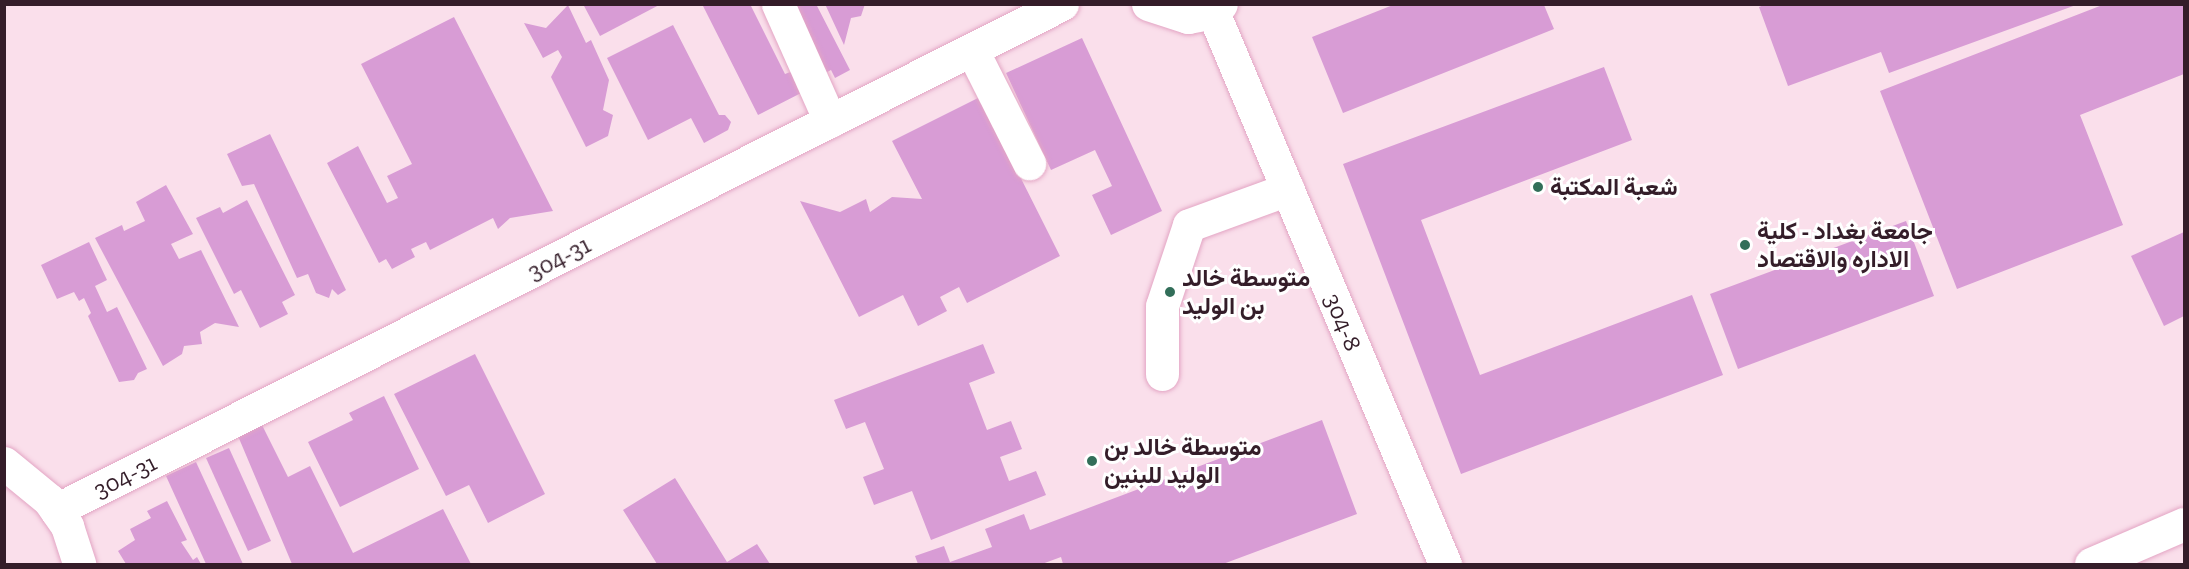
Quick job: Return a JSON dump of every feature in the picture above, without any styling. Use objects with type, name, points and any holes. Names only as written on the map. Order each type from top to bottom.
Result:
[{"type":"street","points":[[778,4],[830,121]]},
{"type":"street","name":"304-31","points":[[56,510],[1062,4]]},
{"type":"street","name":"304-8","points":[[1148,4],[1188,17],[1217,8],[1288,189],[1446,564]]},
{"type":"street","points":[[972,50],[1029,163]]},
{"type":"street","points":[[1162,374],[1162,306],[1189,225],[1288,189]]},
{"type":"street","points":[[4,463],[56,510],[67,526],[79,564]]},
{"type":"street","points":[[2091,564],[2184,524]]},
{"type":"building","points":[[583,4],[661,4],[600,36]]},
{"type":"building","points":[[702,4],[750,4],[785,74],[793,71],[803,92],[758,115]]},
{"type":"building","points":[[771,4],[816,4],[850,70],[835,78],[831,70],[810,81]]},
{"type":"building","points":[[825,4],[865,4],[861,16],[851,18],[844,45]]},
{"type":"building","points":[[1766,4],[2076,5],[1889,73],[1881,52],[1788,86],[1759,7]]},
{"type":"building","points":[[2105,4],[2184,4],[2184,74],[2080,115],[2123,225],[1957,289],[1880,91]]},
{"type":"building","points":[[568,5],[586,43],[591,40],[609,80],[603,110],[613,115],[608,136],[586,147],[551,77],[562,57],[558,50],[543,58],[524,23],[546,28]]},
{"type":"building","points":[[1393,5],[1544,5],[1554,29],[1343,113],[1312,37]]},
{"type":"building","points":[[454,17],[553,211],[510,218],[498,229],[493,218],[430,250],[426,242],[411,249],[415,257],[392,269],[386,259],[379,263],[327,163],[358,146],[387,203],[398,198],[387,176],[412,164],[361,64]]},
{"type":"building","points":[[673,25],[719,115],[725,115],[731,122],[728,130],[704,143],[691,118],[648,140],[607,58]]},
{"type":"building","points":[[1082,38],[1162,211],[1111,235],[1092,195],[1112,186],[1095,150],[1051,170],[1006,73]]},
{"type":"building","points":[[1604,67],[1632,140],[1421,220],[1480,375],[1692,295],[1723,375],[1461,474],[1343,164]]},
{"type":"building","points":[[980,97],[1060,256],[967,303],[959,287],[940,297],[947,311],[918,326],[903,295],[859,317],[800,201],[840,212],[866,199],[870,212],[892,197],[922,199],[892,141]]},
{"type":"building","points":[[270,134],[346,290],[338,295],[332,289],[329,298],[316,293],[308,274],[297,278],[254,184],[242,186],[227,154]]},
{"type":"building","points":[[166,185],[193,234],[171,244],[179,259],[201,250],[239,327],[215,323],[200,332],[202,344],[184,346],[182,354],[163,366],[95,238],[122,225],[124,231],[145,221],[136,202]]},
{"type":"building","points":[[247,200],[295,295],[282,302],[288,314],[260,328],[241,290],[234,294],[196,218],[220,207],[223,213]]},
{"type":"building","points":[[1906,221],[1934,296],[1738,369],[1710,294]]},
{"type":"building","points":[[2184,232],[2184,316],[2164,326],[2131,256]]},
{"type":"building","points":[[89,242],[107,280],[95,286],[107,312],[117,307],[147,369],[138,373],[134,380],[119,382],[88,316],[91,313],[84,298],[79,301],[74,292],[57,299],[41,265]]},
{"type":"building","points":[[983,344],[995,373],[969,383],[987,430],[1011,421],[1022,449],[1000,457],[1009,481],[1036,471],[1046,495],[931,540],[912,491],[874,505],[863,477],[884,469],[865,422],[846,429],[834,400]]},
{"type":"building","points":[[475,354],[545,494],[488,523],[469,485],[446,496],[394,394]]},
{"type":"building","points":[[384,396],[419,469],[340,507],[308,442],[353,420],[349,413]]},
{"type":"building","points":[[1322,420],[1357,514],[1223,564],[1063,564],[1061,557],[1042,564],[918,564],[915,556],[944,546],[950,562],[992,547],[985,529],[1024,514],[1030,530]]},
{"type":"building","points":[[262,425],[288,477],[310,466],[353,553],[443,509],[471,564],[292,564],[238,436]]},
{"type":"building","points":[[229,448],[271,541],[248,551],[206,458]]},
{"type":"building","points":[[196,462],[243,564],[206,564],[166,476]]},
{"type":"building","points":[[675,478],[727,562],[757,544],[770,564],[657,564],[623,510]]},
{"type":"building","points":[[167,501],[187,540],[181,542],[193,560],[197,557],[201,564],[126,564],[118,551],[135,540],[130,529],[151,518],[147,511]]},
{"type":"place","name":"شعبة المكتبة","points":[[1538,187]]},
{"type":"place","name":"جامعة بغداد - كلية الاداره والاقتصاد","points":[[1745,245]]},
{"type":"place","name":"متوسطة خالد بن الوليد","points":[[1170,292]]},
{"type":"place","name":"متوسطة خالد بن الوليد للبنين","points":[[1092,461]]}]
